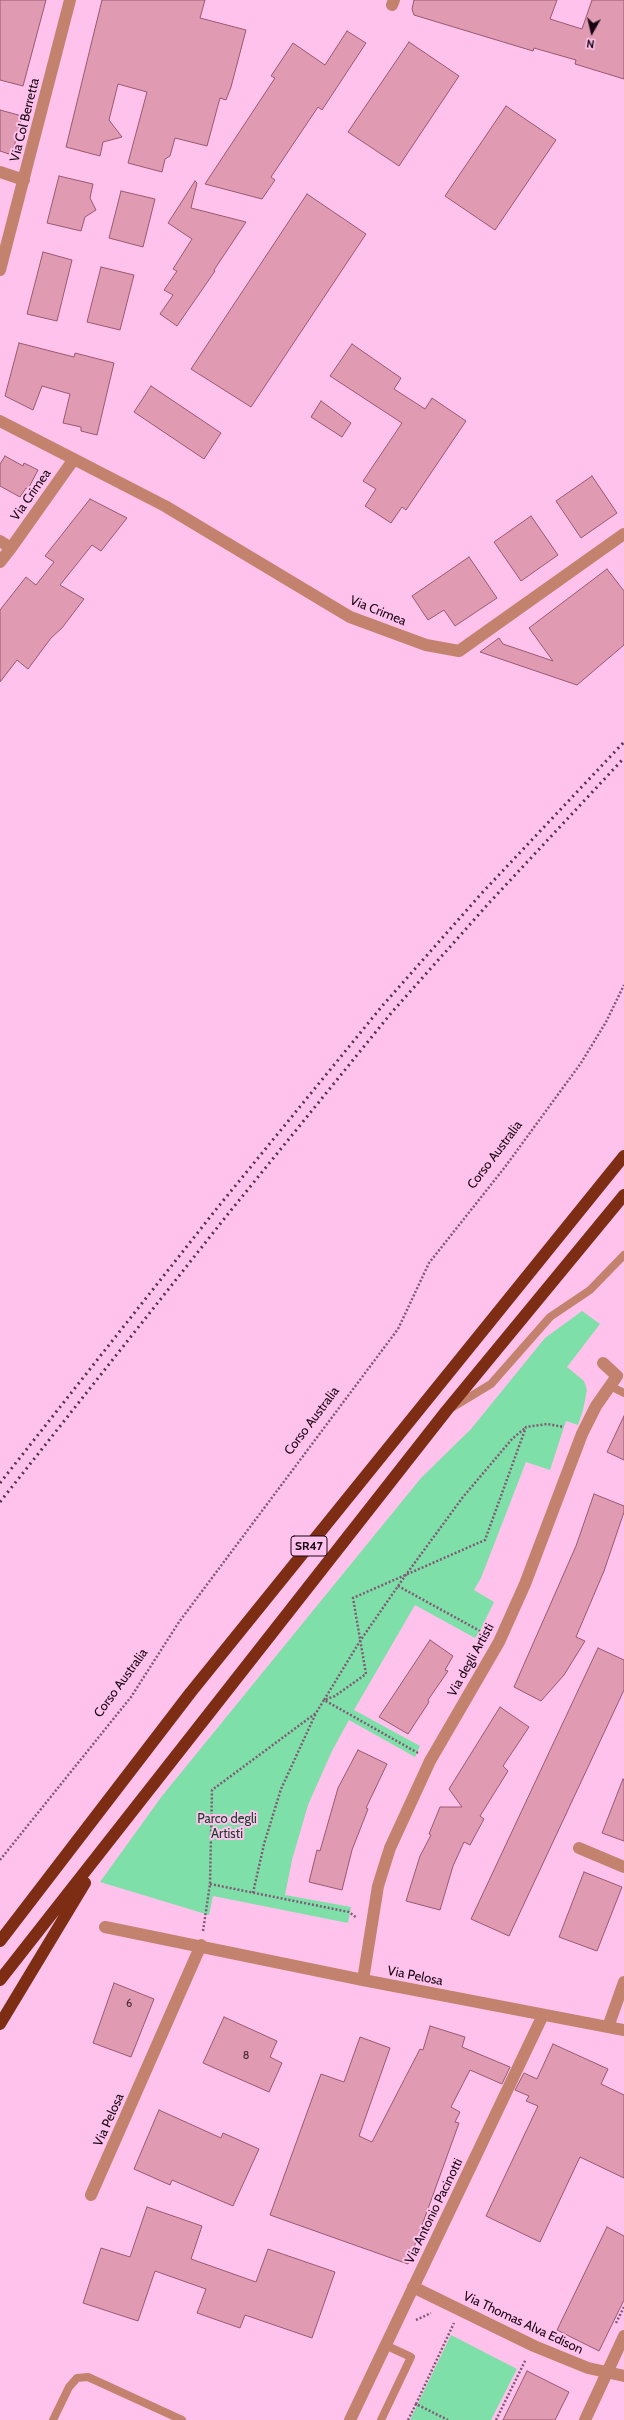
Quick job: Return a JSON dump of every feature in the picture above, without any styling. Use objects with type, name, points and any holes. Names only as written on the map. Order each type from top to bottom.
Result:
[{"type":"highway","name":"SR47","points":[[0,1941],[191,1692],[624,1156]]},
{"type":"highway","name":"SR47","points":[[0,1980],[447,1410],[624,1195]]},
{"type":"highway","points":[[0,2024],[115,1834]]},
{"type":"street","name":"Via Col Berretta","points":[[0,270],[70,0]]},
{"type":"street","points":[[0,172],[24,180]]},
{"type":"street","name":"Via Crimea","points":[[0,421],[165,506],[350,617],[426,645],[459,651],[624,534]]},
{"type":"street","name":"Via Crimea","points":[[0,562],[74,459]]},
{"type":"street","points":[[0,541],[11,548]]},
{"type":"street","points":[[603,1363],[617,1376]]},
{"type":"street","name":"Via degli Artisti","points":[[363,1980],[378,1886],[390,1848],[430,1761],[499,1642],[542,1544],[582,1434],[596,1406],[617,1376]]},
{"type":"street","points":[[579,1848],[624,1867]]},
{"type":"street","name":"Via Pelosa","points":[[105,1927],[201,1945],[363,1980],[624,2030]]},
{"type":"street","name":"Via Pelosa","points":[[91,2195],[201,1945]]},
{"type":"street","points":[[608,2027],[624,1982]]},
{"type":"street","name":"Via Antonio Pacinotti","points":[[350,2420],[544,2015]]},
{"type":"street","name":"Via Thomas Alva Edison","points":[[413,2287],[534,2346],[588,2368],[624,2376]]},
{"type":"street","points":[[585,2420],[624,2336]]},
{"type":"lane","points":[[447,1410],[491,1384],[550,1318],[590,1290],[624,1255]]},
{"type":"lane","points":[[617,1376],[624,1392]]},
{"type":"lane","points":[[381,2420],[410,2357],[385,2345]]},
{"type":"lane","points":[[53,2420],[69,2387],[77,2378],[88,2377],[182,2420]]},
{"type":"path","name":"Corso Australia","points":[[0,1860],[130,1697],[180,1622],[398,1329],[429,1263],[505,1167],[581,1063],[606,1022],[624,985]]},
{"type":"path","points":[[253,1893],[264,1844],[281,1789],[316,1713],[360,1641],[405,1576],[463,1497],[512,1439],[526,1427],[547,1424],[564,1427]]},
{"type":"path","points":[[324,1700],[335,1696],[366,1674],[353,1598],[485,1540],[526,1427]]},
{"type":"path","points":[[398,1586],[480,1631]]},
{"type":"path","points":[[324,1700],[430,1761]]},
{"type":"path","points":[[201,1945],[210,1884],[212,1790],[316,1713]]},
{"type":"path","points":[[210,1884],[349,1912],[358,1919],[372,1922]]},
{"type":"path","points":[[408,2420],[453,2324]]},
{"type":"path","points":[[496,2420],[526,2359]]},
{"type":"path","points":[[416,2404],[448,2420]]},
{"type":"green space","name":"Parco degli Artisti","points":[[582,1311],[600,1324],[567,1367],[584,1381],[587,1390],[583,1410],[578,1425],[566,1421],[550,1470],[526,1462],[481,1578],[474,1590],[494,1602],[480,1631],[475,1638],[415,1605],[354,1710],[420,1746],[415,1757],[349,1720],[332,1751],[308,1805],[292,1860],[285,1895],[351,1907],[348,1923],[213,1896],[209,1915],[100,1882],[162,1796],[421,1478],[471,1429],[545,1338]]},
{"type":"green space","points":[[451,2335],[517,2369],[491,2420],[410,2420]]},
{"type":"building","points":[[0,0],[46,0],[23,86],[0,80]]},
{"type":"building","points":[[102,0],[205,0],[200,18],[246,30],[231,87],[226,100],[220,98],[207,146],[175,138],[170,156],[165,159],[162,172],[128,163],[147,92],[118,84],[109,120],[122,137],[103,142],[100,156],[66,147]]},
{"type":"building","points":[[414,0],[557,0],[550,19],[582,29],[592,0],[624,0],[624,79],[575,64],[576,60],[534,48],[533,51],[414,15],[412,9]]},
{"type":"building","points":[[347,31],[366,43],[322,110],[318,107],[271,177],[275,180],[262,199],[205,184],[275,78],[271,76],[293,43],[325,65]]},
{"type":"building","points":[[409,42],[459,76],[399,166],[348,132]]},
{"type":"building","points":[[506,106],[556,140],[495,230],[445,196]]},
{"type":"building","points":[[0,110],[22,116],[12,155],[0,151]]},
{"type":"building","points":[[59,176],[93,184],[90,198],[96,210],[85,217],[81,231],[47,223]]},
{"type":"building","points":[[195,181],[197,183],[191,208],[246,222],[214,270],[215,271],[177,326],[160,314],[173,295],[164,290],[177,271],[173,269],[192,239],[168,223]]},
{"type":"building","points":[[121,191],[155,199],[143,247],[109,238]]},
{"type":"building","points":[[307,194],[366,234],[251,407],[191,369]]},
{"type":"building","points":[[43,252],[72,260],[57,321],[27,314]]},
{"type":"building","points":[[101,267],[134,275],[120,330],[87,322]]},
{"type":"building","points":[[19,343],[74,357],[75,353],[114,363],[97,435],[81,431],[81,427],[63,423],[70,394],[42,386],[33,410],[5,396]]},
{"type":"building","points":[[352,344],[401,378],[394,389],[425,409],[432,398],[466,421],[406,510],[402,507],[391,523],[365,506],[376,489],[363,481],[402,423],[330,376]]},
{"type":"building","points":[[151,386],[221,433],[204,459],[134,412]]},
{"type":"building","points":[[321,401],[351,423],[342,437],[311,417]]},
{"type":"building","points":[[5,456],[23,466],[24,463],[38,470],[28,489],[26,488],[20,497],[0,486],[0,464]]},
{"type":"building","points":[[592,476],[617,513],[581,538],[556,501]]},
{"type":"building","points":[[90,499],[127,518],[101,551],[92,545],[60,585],[84,599],[62,628],[51,638],[28,669],[17,660],[0,682],[0,610],[26,577],[36,585],[54,562],[45,556]]},
{"type":"building","points":[[531,516],[558,555],[521,581],[494,542]]},
{"type":"building","points":[[469,557],[497,598],[455,626],[444,610],[428,620],[412,596]]},
{"type":"building","points":[[607,569],[624,591],[624,645],[577,685],[480,652],[499,638],[503,644],[553,661],[529,628]]},
{"type":"building","points":[[624,1416],[624,1460],[607,1452]]},
{"type":"building","points":[[594,1494],[624,1506],[624,1512],[604,1571],[576,1637],[585,1641],[564,1675],[541,1701],[514,1687],[576,1546]]},
{"type":"building","points":[[430,1640],[453,1656],[445,1670],[448,1671],[428,1700],[429,1702],[408,1734],[379,1717]]},
{"type":"building","points":[[598,1648],[624,1660],[624,1690],[509,1936],[471,1919]]},
{"type":"building","points":[[500,1707],[529,1727],[503,1766],[508,1771],[480,1816],[484,1819],[470,1845],[464,1842],[453,1866],[440,1910],[406,1901],[420,1856],[431,1835],[429,1834],[440,1807],[462,1807],[449,1789]]},
{"type":"building","points":[[358,1750],[387,1764],[366,1808],[368,1809],[352,1850],[342,1890],[309,1882],[317,1850],[320,1851],[338,1788]]},
{"type":"building","points":[[623,1779],[624,1780],[624,1841],[602,1833]]},
{"type":"building","points":[[584,1872],[622,1887],[597,1951],[559,1937]]},
{"type":"building","points":[[114,1983],[154,1999],[131,2057],[93,2043]]},
{"type":"building","points":[[224,2017],[277,2041],[270,2057],[282,2063],[269,2092],[203,2063]]},
{"type":"building","points":[[430,2026],[465,2037],[462,2047],[510,2067],[502,2084],[470,2070],[451,2107],[460,2112],[455,2122],[459,2123],[408,2264],[270,2215],[321,2074],[344,2082],[360,2037],[390,2048],[359,2136],[372,2142],[420,2049],[423,2050]]},
{"type":"building","points":[[553,2044],[608,2069],[601,2084],[624,2095],[624,2178],[580,2157],[540,2242],[486,2216],[538,2106],[526,2101],[529,2096],[515,2090],[524,2073],[537,2079]]},
{"type":"building","points":[[159,2110],[221,2138],[223,2133],[259,2149],[233,2206],[172,2180],[170,2185],[134,2169]]},
{"type":"building","points":[[147,2207],[202,2226],[191,2259],[256,2282],[268,2249],[335,2272],[312,2338],[245,2315],[240,2328],[197,2313],[206,2289],[155,2271],[138,2321],[83,2303],[101,2248],[130,2257]]},
{"type":"building","points":[[607,2227],[624,2236],[624,2300],[599,2351],[557,2330]]},
{"type":"building","points":[[527,2371],[569,2392],[555,2420],[503,2420]]},
{"type":"railway","points":[[0,1483],[218,1207],[383,1005],[480,895],[624,742]]},
{"type":"railway","points":[[0,1502],[228,1214],[392,1012],[489,903],[624,758]]}]
